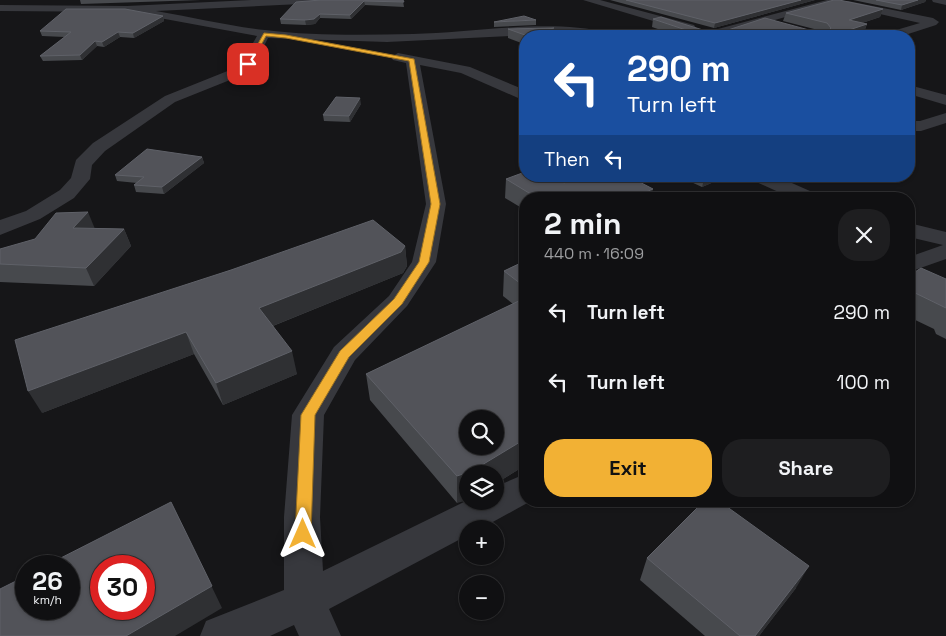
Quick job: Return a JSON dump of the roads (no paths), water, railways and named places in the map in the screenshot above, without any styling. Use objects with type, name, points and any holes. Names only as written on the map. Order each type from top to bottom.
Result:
[{"type":"street","points":[[0,8],[22,0]]},
{"type":"street","points":[[262,2],[281,0]]},
{"type":"street","points":[[0,8],[127,9],[321,0]]},
{"type":"street","points":[[588,0],[692,30]]},
{"type":"street","points":[[733,30],[833,0],[933,22]]},
{"type":"street","points":[[937,0],[946,2]]},
{"type":"street","points":[[127,9],[264,34],[286,36],[401,39],[519,34]]},
{"type":"street","points":[[908,30],[946,18]]},
{"type":"street","points":[[762,21],[787,28]]},
{"type":"street","points":[[0,228],[33,215],[67,194],[80,179],[83,164],[99,147],[170,99],[240,71],[248,64],[264,34]]},
{"type":"street","points":[[286,36],[364,51]]},
{"type":"street","points":[[384,54],[465,70],[519,93]]},
{"type":"street","points":[[312,618],[302,517],[308,415],[344,354],[398,302],[424,262],[436,204],[412,60]]},
{"type":"street","points":[[915,91],[946,100]]},
{"type":"street","points":[[915,126],[946,118]]},
{"type":"street","points":[[773,182],[796,192]]},
{"type":"street","points":[[915,231],[946,239]]},
{"type":"street","points":[[915,263],[946,251]]},
{"type":"street","points":[[220,636],[312,618],[519,492]]}]
